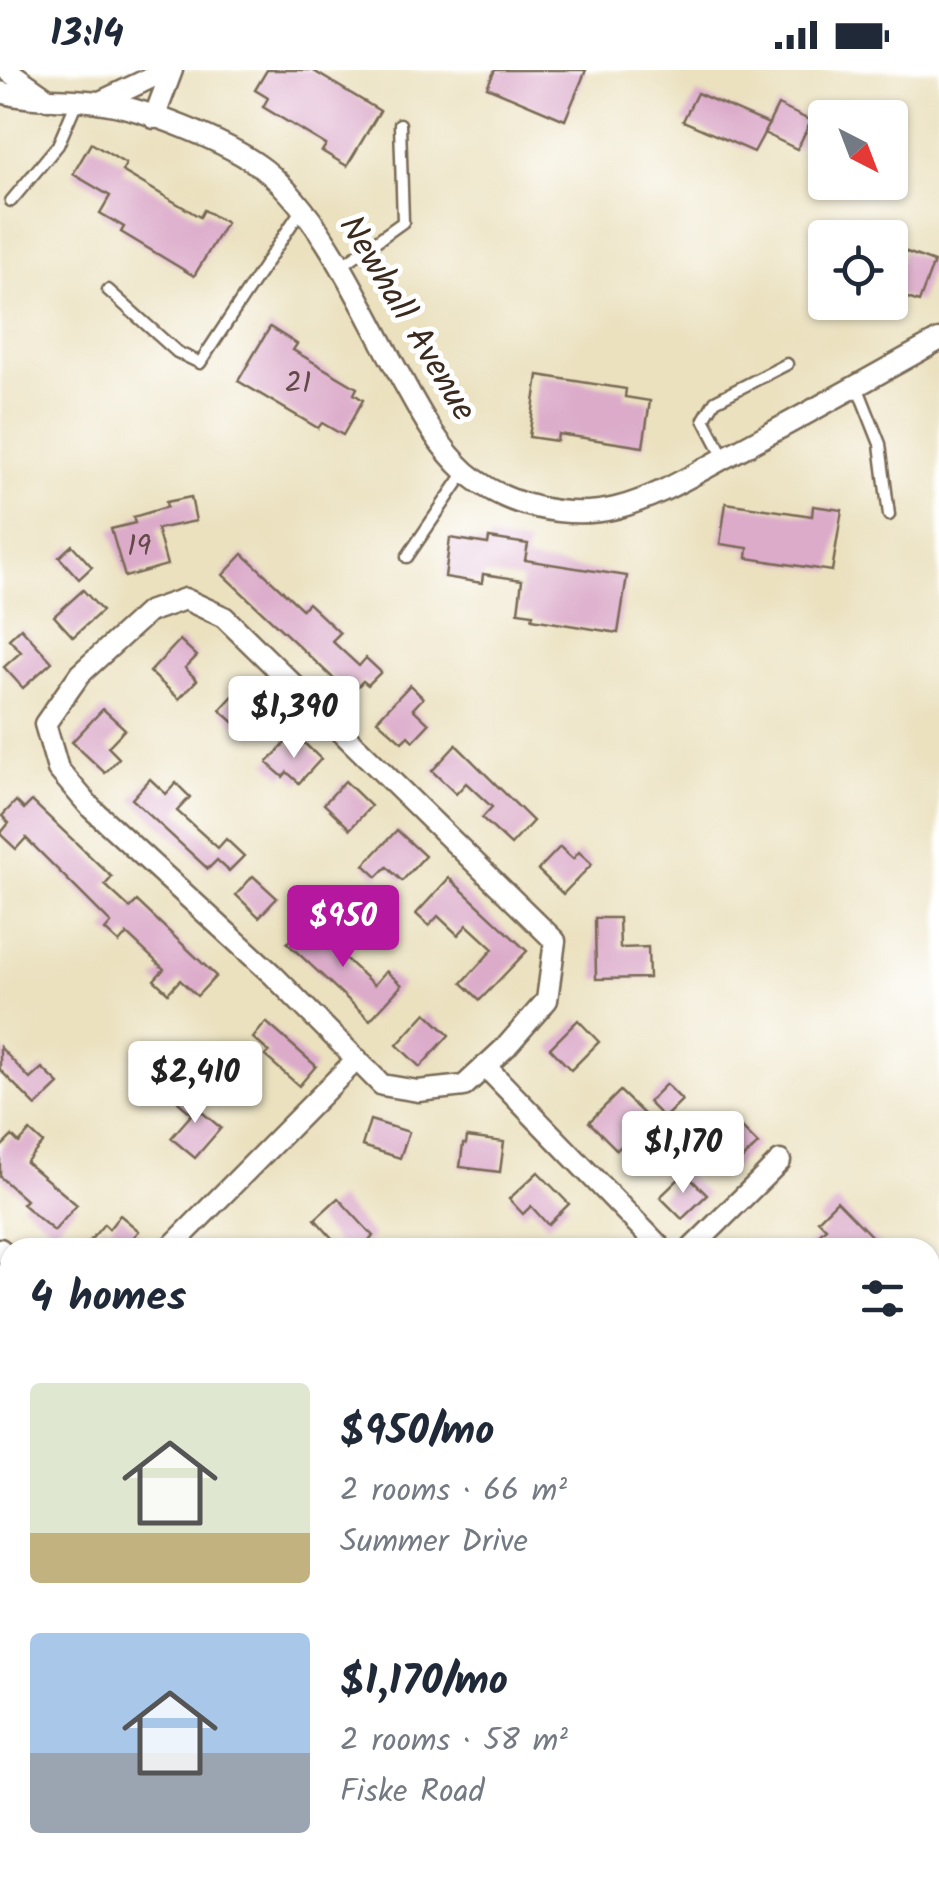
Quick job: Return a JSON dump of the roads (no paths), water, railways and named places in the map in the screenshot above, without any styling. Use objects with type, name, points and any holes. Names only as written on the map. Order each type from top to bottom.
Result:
[{"type":"street","points":[[7,70],[48,99]]},
{"type":"street","points":[[100,102],[169,70]]},
{"type":"street","points":[[154,118],[169,70]]},
{"type":"street","name":"Newhall Avenue","points":[[0,92],[39,102],[100,102],[154,118],[245,157],[273,178],[301,210],[339,267],[422,415],[466,472],[483,484],[532,505],[590,512],[642,499],[939,340]]},
{"type":"street","points":[[185,599],[224,617],[555,941],[547,1000],[506,1047],[464,1086],[418,1091],[382,1085],[357,1059],[273,975],[91,808],[58,769],[45,724],[80,674],[148,612],[185,599]]},
{"type":"street","points":[[180,1238],[357,1059]]},
{"type":"street","points":[[485,1066],[651,1238]]},
{"type":"street","points":[[702,1238],[780,1160]]},
{"type":"lane","points":[[11,201],[58,145],[78,100]]},
{"type":"lane","points":[[339,267],[403,222],[400,124]]},
{"type":"lane","points":[[108,290],[177,352],[200,363],[301,210]]},
{"type":"lane","points":[[724,458],[704,420],[715,401],[786,364]]},
{"type":"lane","points":[[856,386],[880,444],[890,515]]},
{"type":"lane","points":[[406,557],[466,472]]}]
